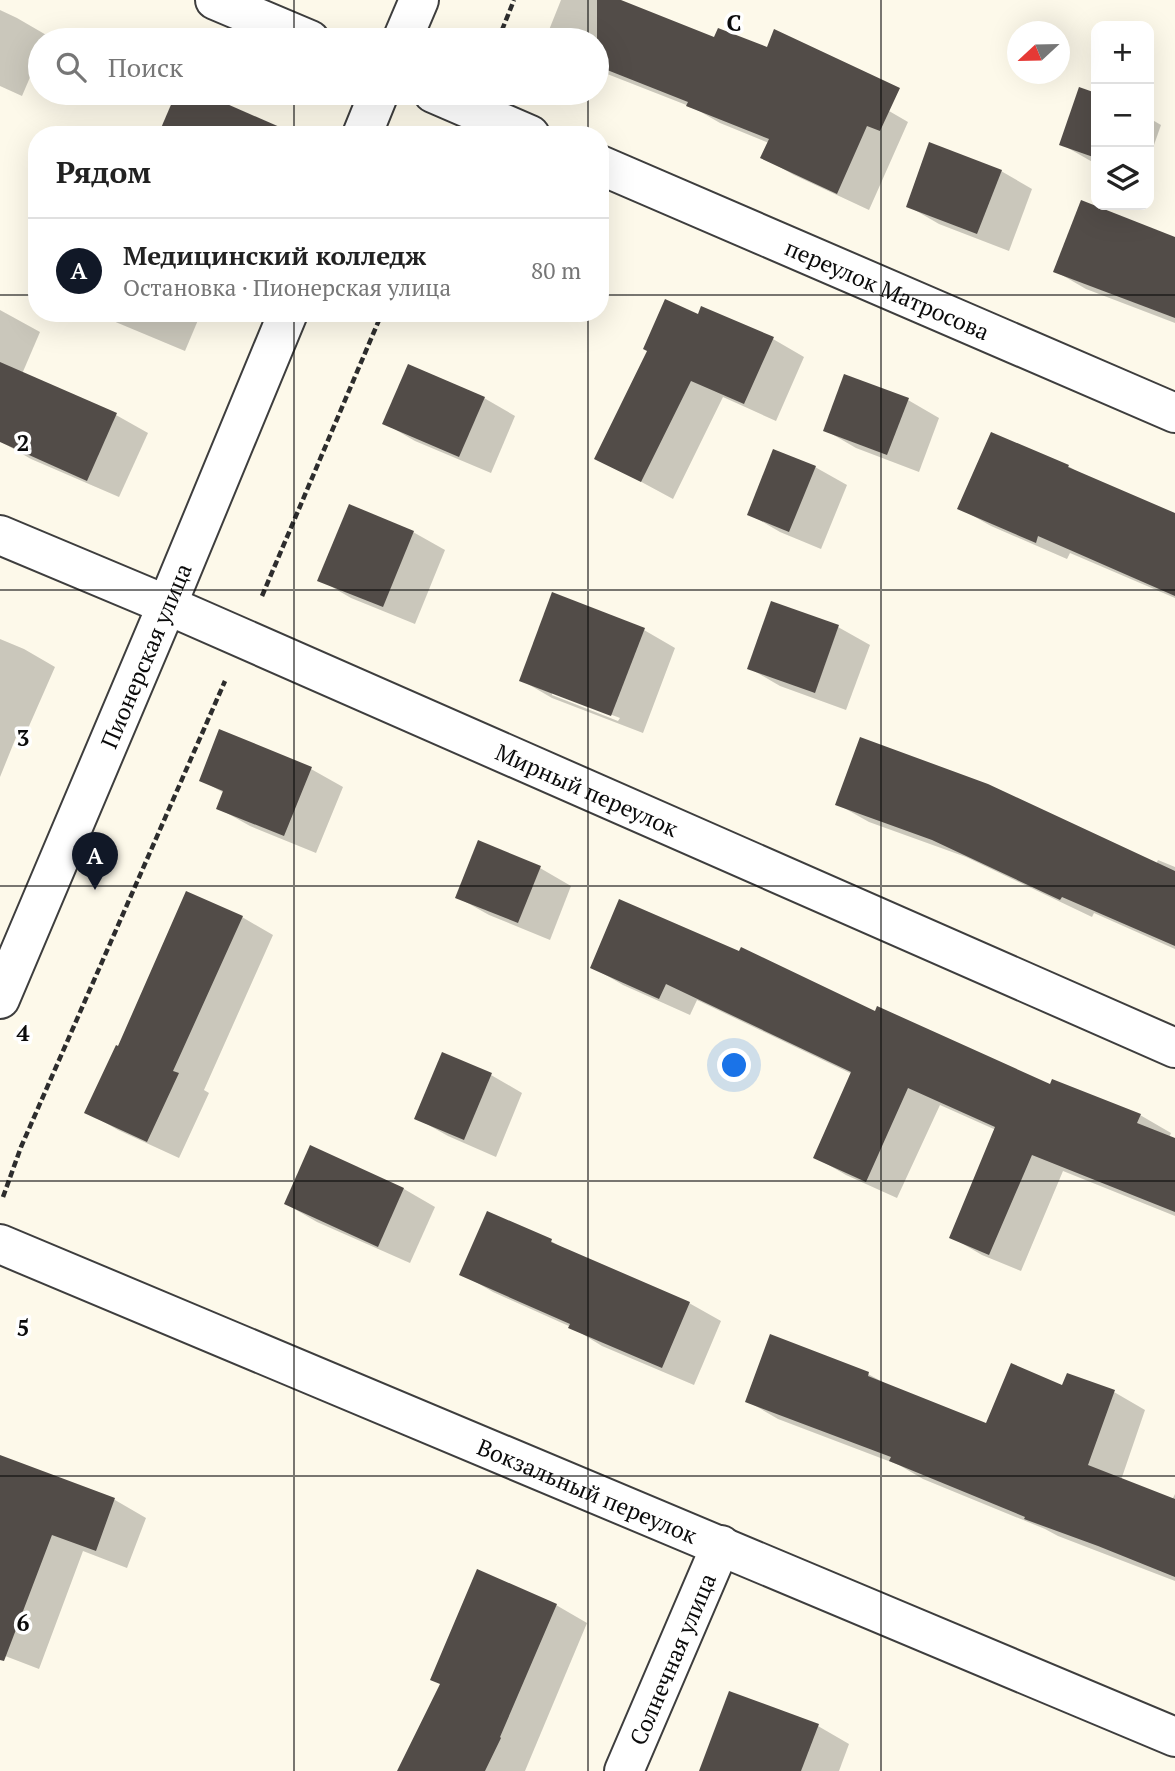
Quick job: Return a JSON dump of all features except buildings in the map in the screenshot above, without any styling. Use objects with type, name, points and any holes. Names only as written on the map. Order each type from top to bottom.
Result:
[{"type":"street","points":[[215,0],[282,28]]},
{"type":"street","points":[[407,28],[419,0]]},
{"type":"street","points":[[366,126],[374,105]]},
{"type":"street","points":[[461,105],[509,126]]},
{"type":"street","name":"переулок Матросова","points":[[609,169],[1175,413]]},
{"type":"street","name":"Пионерская улица","points":[[0,999],[284,322]]},
{"type":"street","name":"Мирный переулок","points":[[0,535],[244,638],[1175,1048]]},
{"type":"street","name":"Вокзальный переулок","points":[[0,1244],[1175,1737]]},
{"type":"street","name":"Солнечная улица","points":[[624,1771],[721,1545]]},
{"type":"path","points":[[503,28],[514,0]]},
{"type":"path","points":[[0,1204],[21,1147],[244,638],[378,322]]},
{"type":"place","name":"Медицинский колледж","points":[[95,890]]}]
